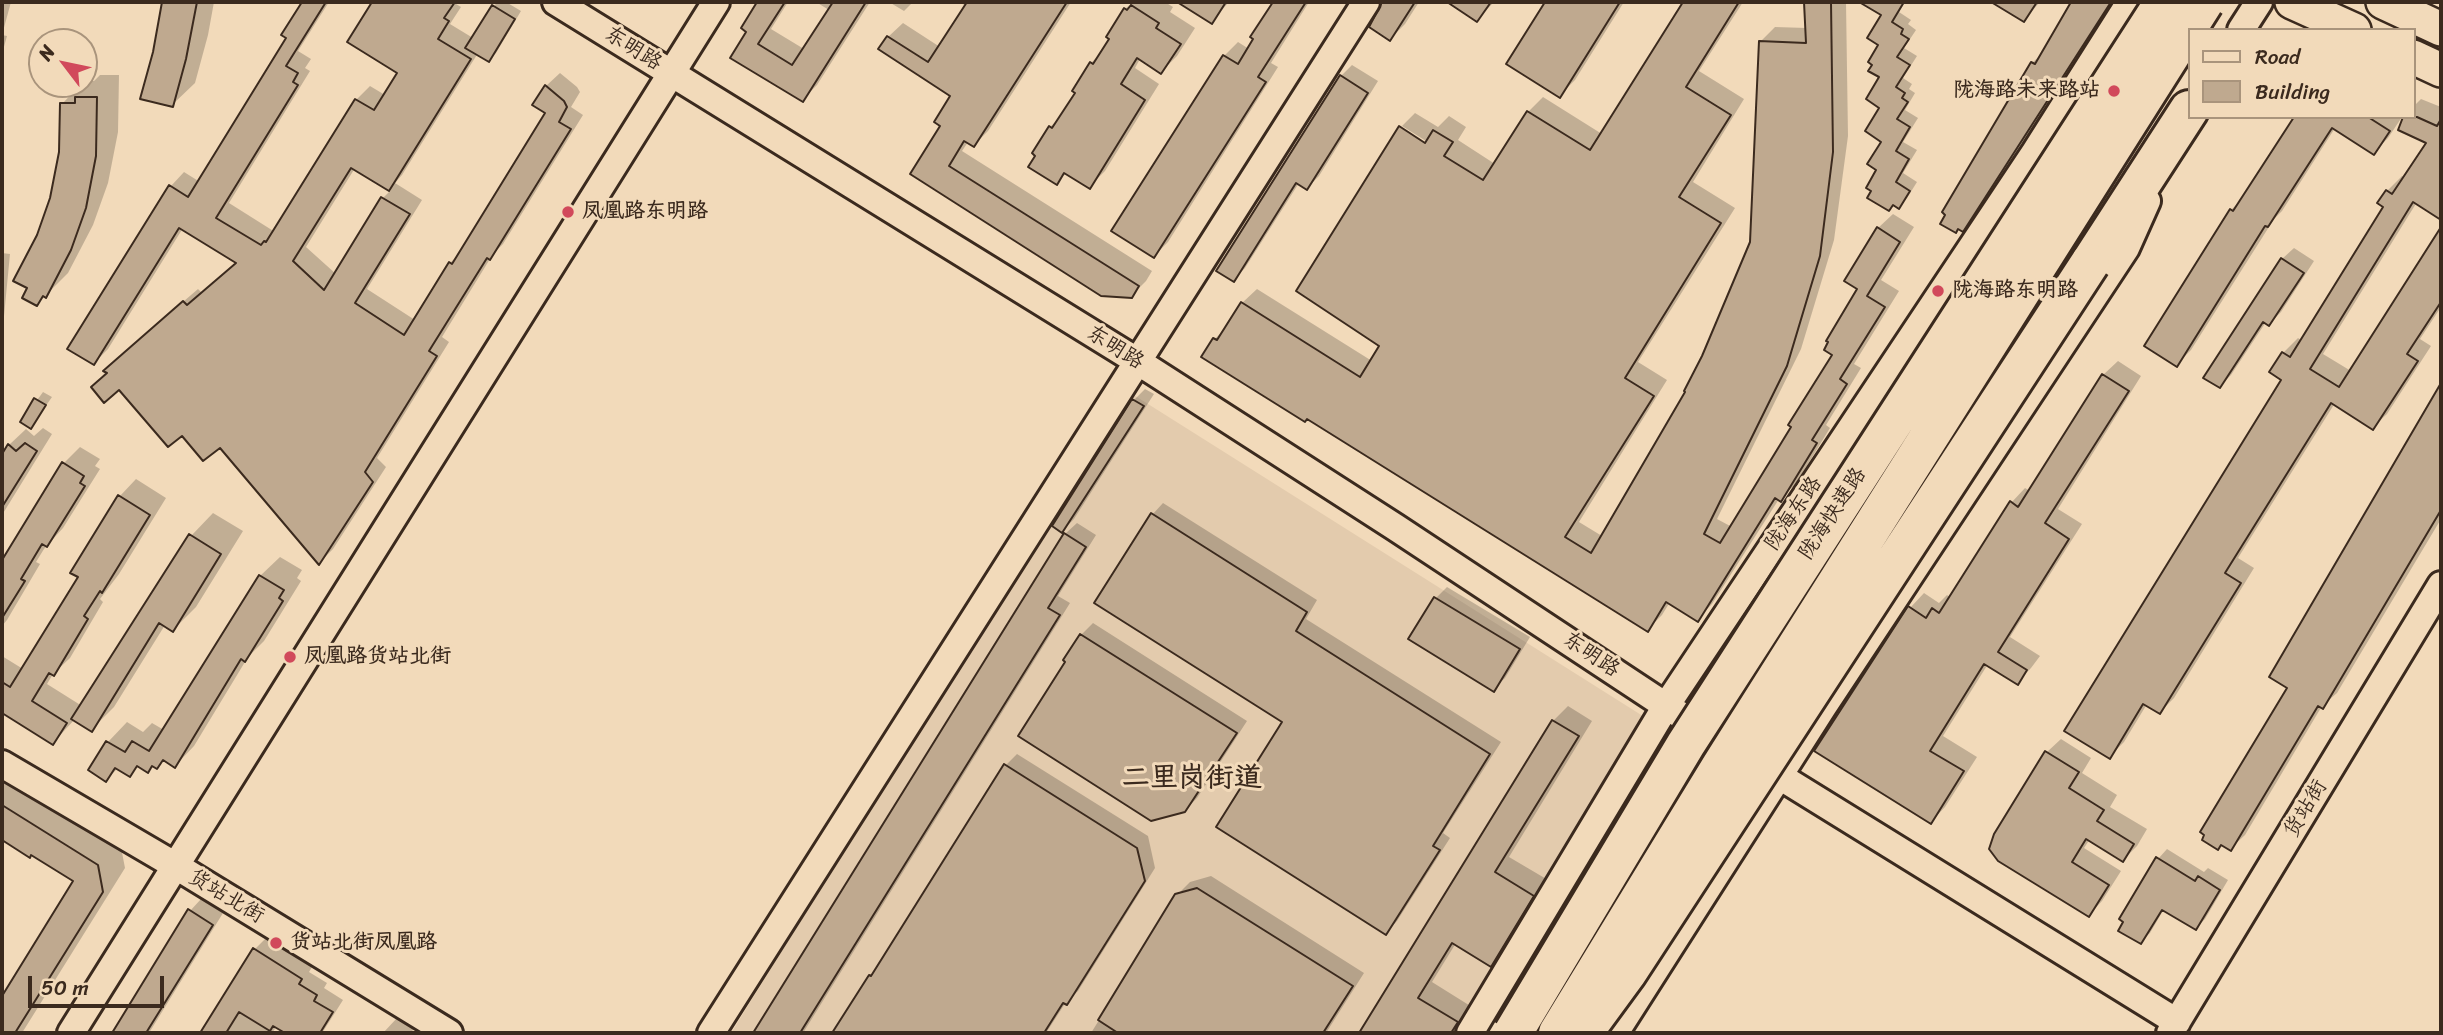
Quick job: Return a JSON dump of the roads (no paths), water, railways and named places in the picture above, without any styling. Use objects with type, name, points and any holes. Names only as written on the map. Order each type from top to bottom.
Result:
[{"type":"highway","name":"陇海快速路","points":[[1513,1033],[1686,744],[2164,2]]},
{"type":"highway","name":"陇海快速路","points":[[1558,1033],[1714,777],[2204,2]]},
{"type":"highway","points":[[1582,1033],[1635,961],[2188,111]]},
{"type":"main road","points":[[2292,2],[2350,28]]},
{"type":"main road","points":[[2383,2],[2441,29]]},
{"type":"main road","points":[[2415,58],[2441,70]]},
{"type":"street","name":"东明路","points":[[556,2],[1137,362],[1418,541],[1666,706],[1781,775],[2179,1030]]},
{"type":"street","points":[[71,1033],[716,2]]},
{"type":"street","points":[[711,1033],[1366,2]]},
{"type":"street","name":"陇海东路","points":[[1470,1033],[1666,706],[2035,152],[2130,2]]},
{"type":"street","points":[[2242,28],[2259,2]]},
{"type":"street","points":[[1615,1033],[1823,707],[2126,248],[2188,111]]},
{"type":"street","name":"货站街","points":[[2179,1030],[2441,585]]},
{"type":"street","name":"货站街","points":[[2179,1030],[2441,620]]},
{"type":"street","name":"货站北街","points":[[2,764],[176,866],[449,1033]]},
{"type":"place","name":"陇海路未来路站","points":[[2114,91]]},
{"type":"place","name":"凤凰路东明路","points":[[568,212]]},
{"type":"place","name":"陇海路东明路","points":[[1938,291]]},
{"type":"place","name":"凤凰路货站北街","points":[[290,657]]},
{"type":"place","name":"货站北街凤凰路","points":[[276,943]]},
{"type":"district","name":"二里岗街道","points":[[1192,779]]}]
